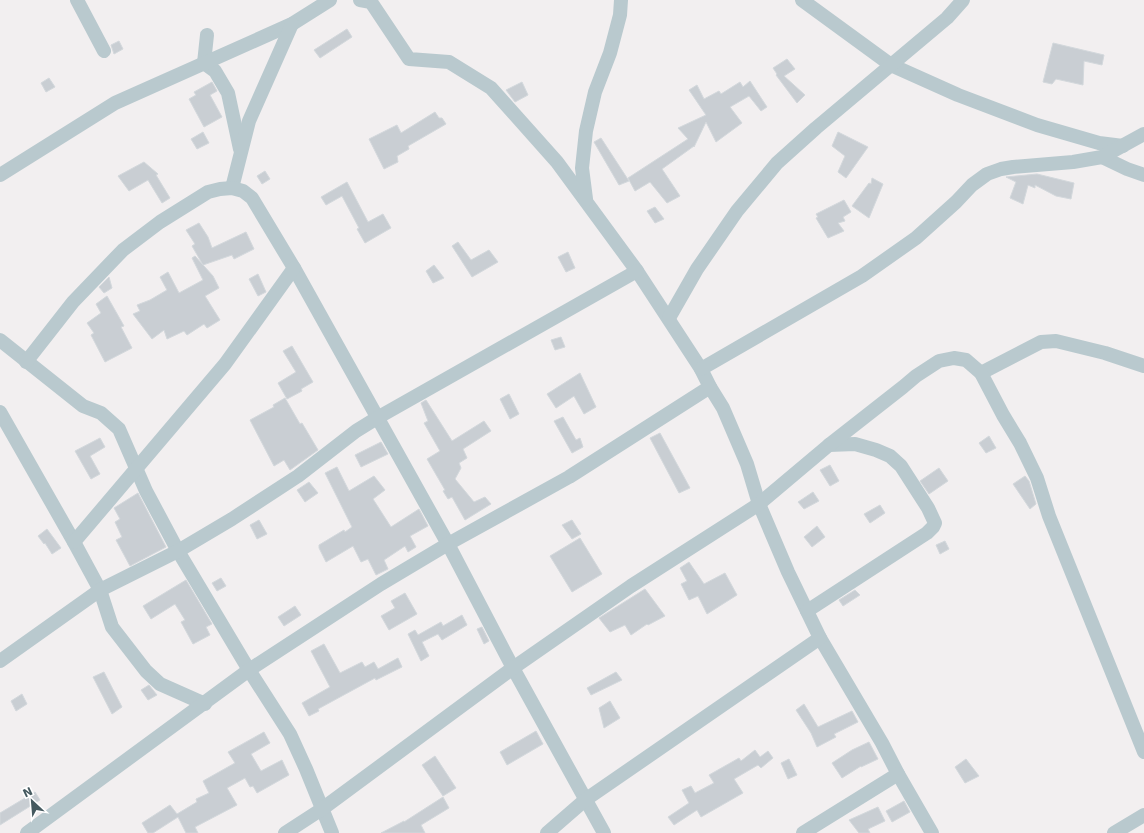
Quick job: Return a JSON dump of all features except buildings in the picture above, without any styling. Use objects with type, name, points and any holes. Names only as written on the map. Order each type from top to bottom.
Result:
[{"type":"street","points":[[77,0],[104,51]]},
{"type":"street","points":[[0,175],[116,103],[292,24],[330,0]]},
{"type":"street","points":[[360,0],[371,2],[409,59],[449,62],[491,88],[557,162],[637,271],[669,318],[701,369],[723,408],[747,464],[759,504],[788,572],[820,638],[882,743],[932,833]]},
{"type":"street","points":[[586,200],[582,168],[586,131],[595,92],[610,53],[620,15],[621,0]]},
{"type":"street","points":[[802,0],[891,65],[958,95],[1037,125],[1099,144],[1123,146]]},
{"type":"street","points":[[669,318],[697,269],[733,217],[777,164],[816,128],[947,18],[963,0]]},
{"type":"street","points":[[232,188],[249,121],[292,24]]},
{"type":"street","points":[[204,63],[207,35]]},
{"type":"street","points":[[204,63],[215,71],[228,93],[241,154]]},
{"type":"street","points":[[701,369],[862,276],[916,238],[956,202],[972,185],[987,174],[1013,167],[1073,162],[1102,157],[1144,134]]},
{"type":"street","points":[[1102,157],[1127,170],[1144,175]]},
{"type":"street","points":[[26,362],[73,302],[123,250],[160,222],[208,192],[232,188],[244,191],[252,198],[294,268],[448,544],[513,668],[604,833]]},
{"type":"street","points":[[74,542],[225,364],[294,268]]},
{"type":"street","points":[[0,661],[100,590],[178,551],[232,519],[298,476],[356,431],[377,418],[637,271]]},
{"type":"street","points":[[0,340],[83,406],[101,413],[119,429],[146,491],[178,551],[249,670],[290,734],[332,833]]},
{"type":"street","points":[[981,373],[1041,342],[1056,340],[1106,353],[1144,366]]},
{"type":"street","points":[[285,833],[322,809],[513,668],[632,586],[759,504],[829,445],[916,376],[939,361],[954,358],[966,360],[981,373],[1003,415],[1020,443],[1037,478],[1049,516],[1144,752]]},
{"type":"street","points":[[27,833],[205,704],[249,670],[381,584],[448,544],[569,477],[710,387]]},
{"type":"street","points":[[0,412],[100,590],[112,627],[146,671],[160,684],[205,704]]},
{"type":"street","points":[[807,611],[927,533],[933,527],[934,523],[928,508],[902,466],[890,456],[876,450],[854,444],[829,445]]},
{"type":"street","points":[[547,833],[585,800],[820,638]]},
{"type":"street","points":[[803,833],[898,774]]},
{"type":"street","points":[[1114,833],[1144,815]]}]
